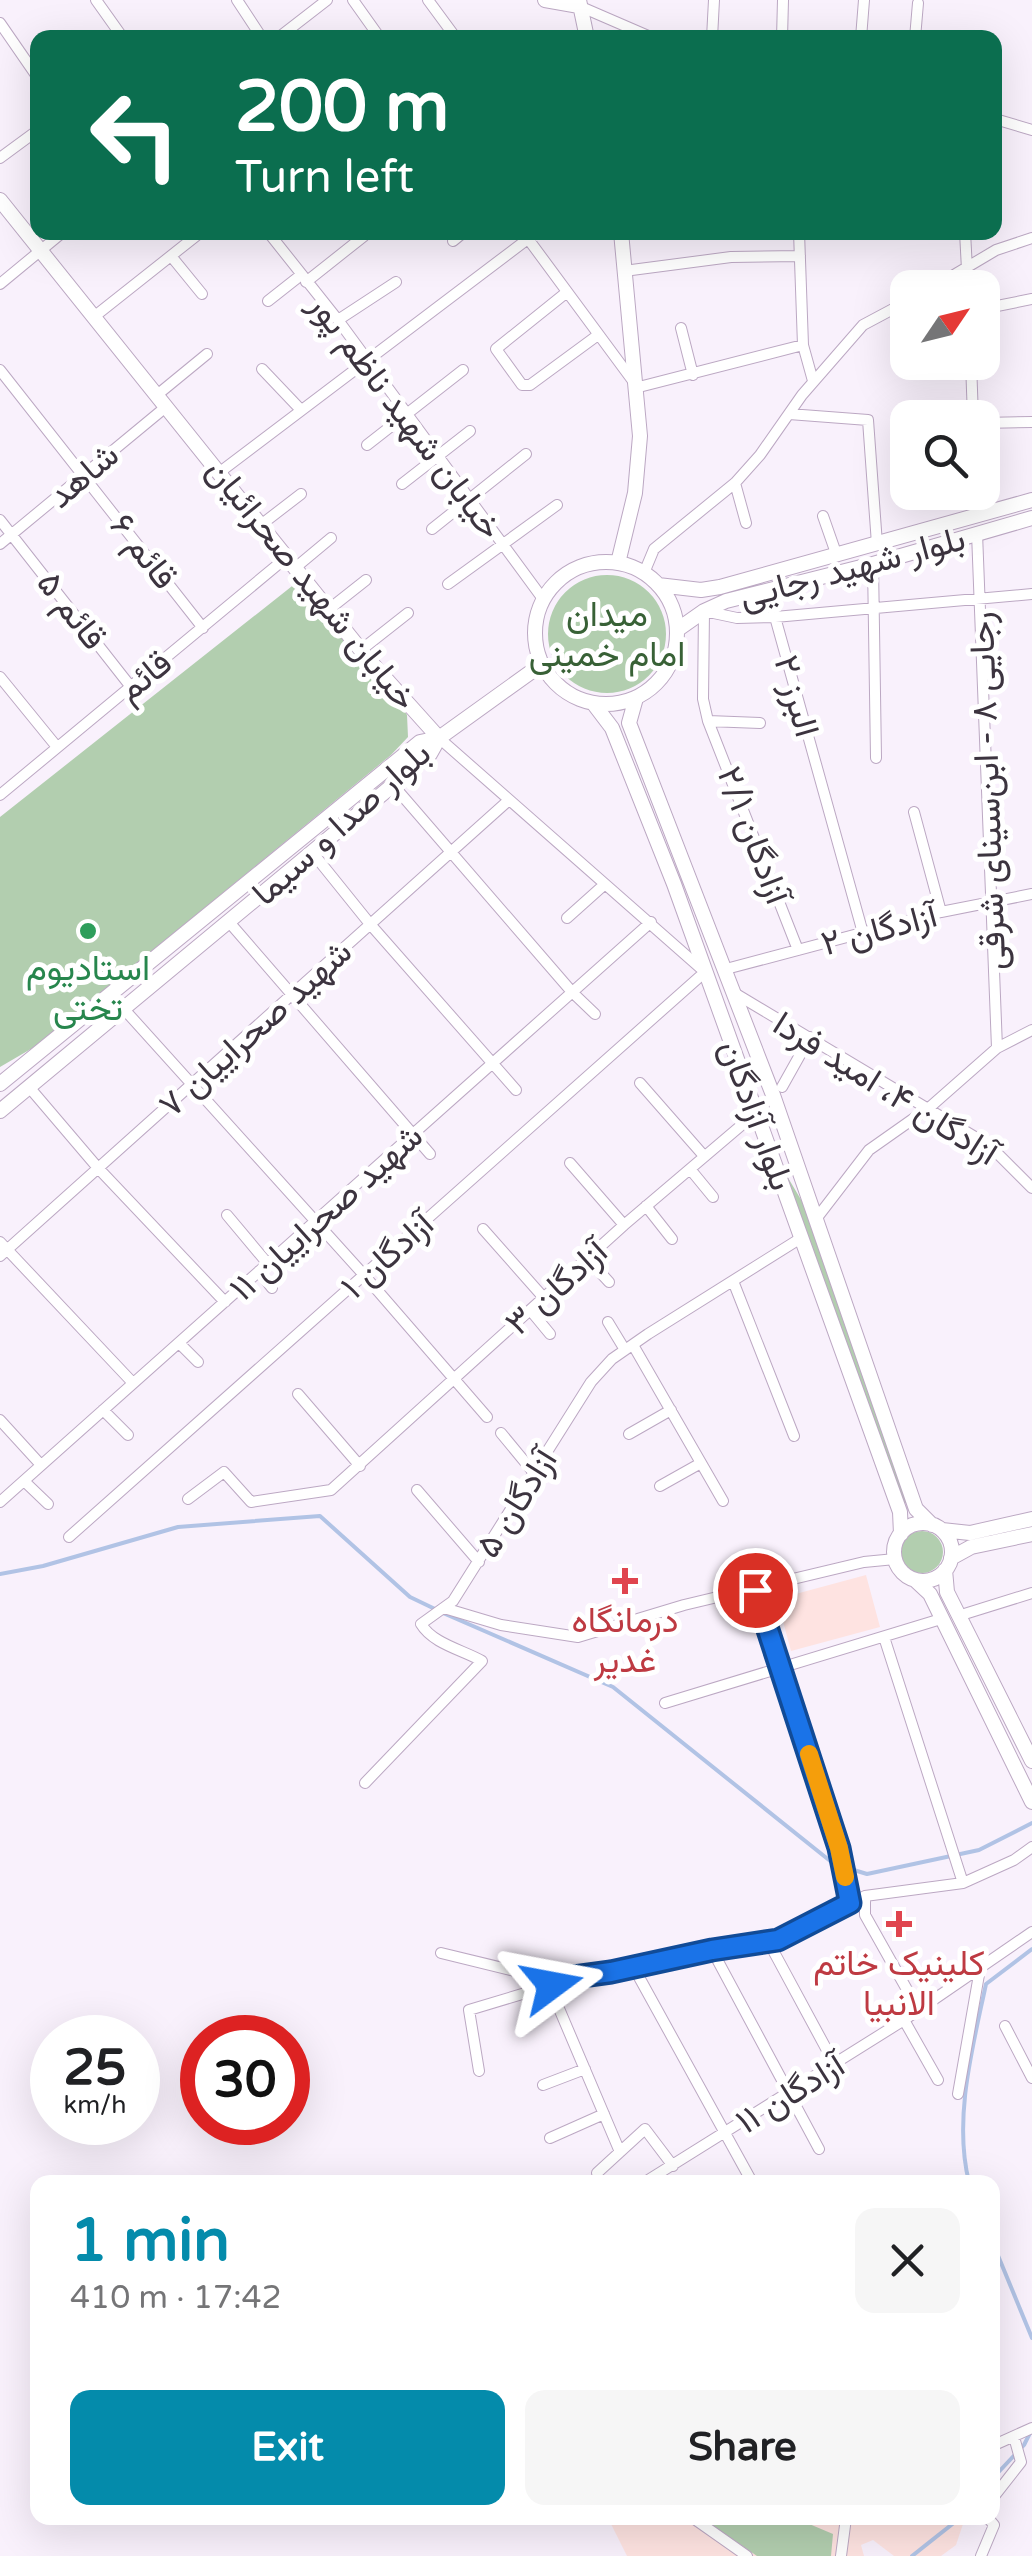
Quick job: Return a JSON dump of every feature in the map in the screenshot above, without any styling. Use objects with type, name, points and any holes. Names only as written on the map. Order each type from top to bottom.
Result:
[{"type":"main road","points":[[545,0],[579,3],[585,30]]},
{"type":"main road","name":"خیابان شهید صحرائیان","points":[[0,200],[30,236]]},
{"type":"main road","name":"خیابان شهید صحرائیان","points":[[33,240],[328,610],[439,738]]},
{"type":"main road","points":[[618,563],[635,493],[640,436],[622,240]]},
{"type":"main road","name":"بلوار شهید رجایی","points":[[658,586],[720,588],[1032,500]]},
{"type":"main road","points":[[976,516],[977,533]]},
{"type":"main road","name":"بلوار شهید رجایی","points":[[677,630],[704,610],[726,602],[1032,518]]},
{"type":"main road","points":[[596,562],[618,563],[644,573],[658,586],[674,613],[675,650],[667,670],[654,686],[636,698],[615,704],[593,703],[572,696],[554,682],[542,664],[535,642],[536,620],[543,599],[556,582],[575,569],[596,562]]},
{"type":"main road","points":[[439,738],[542,664]]},
{"type":"main road","name":"بلوار آزادگان","points":[[636,698],[630,724],[736,994],[916,1509],[937,1528]]},
{"type":"main road","name":"بلوار آزادگان","points":[[593,703],[612,728],[674,884],[900,1512],[901,1534]]},
{"type":"main road","name":"بلوار صدا و سیما","points":[[0,1111],[430,754],[439,738]]},
{"type":"main road","name":"بلوار صدا و سیما","points":[[0,1084],[420,742],[439,738]]},
{"type":"main road","points":[[674,884],[692,886]]},
{"type":"main road","points":[[679,900],[692,886]]},
{"type":"main road","points":[[774,1159],[793,1152]]},
{"type":"main road","points":[[1032,1519],[970,1533],[917,1524],[901,1534],[894,1549],[903,1573],[930,1594],[1032,1802]]},
{"type":"main road","points":[[937,1528],[952,1546],[947,1592],[1028,1742],[1032,1760]]},
{"type":"main road","points":[[915,1580],[929,1580],[971,1547],[1032,1534]]},
{"type":"street","points":[[96,0],[117,30]]},
{"type":"street","points":[[237,0],[257,30]]},
{"type":"street","points":[[292,30],[327,0]]},
{"type":"street","points":[[352,0],[374,30]]},
{"type":"street","points":[[428,0],[450,30]]},
{"type":"street","points":[[712,30],[714,0]]},
{"type":"street","points":[[782,30],[783,0]]},
{"type":"street","points":[[862,30],[864,0]]},
{"type":"street","points":[[579,3],[636,30]]},
{"type":"street","points":[[916,30],[918,3]]},
{"type":"street","points":[[0,22],[30,66]]},
{"type":"street","points":[[1002,121],[1032,130]]},
{"type":"street","points":[[0,158],[30,136]]},
{"type":"street","points":[[964,270],[996,250],[1032,238]]},
{"type":"street","points":[[0,284],[55,240]]},
{"type":"street","points":[[95,316],[191,240]]},
{"type":"street","name":"خیابان شهید ناظم پور","points":[[278,240],[543,599]]},
{"type":"street","points":[[268,301],[358,240]]},
{"type":"street","points":[[220,472],[523,240]]},
{"type":"street","points":[[532,240],[634,384],[692,375],[803,345]]},
{"type":"street","points":[[799,240],[803,345],[813,381]]},
{"type":"street","points":[[965,240],[967,268]]},
{"type":"street","points":[[171,256],[202,294]]},
{"type":"street","points":[[624,271],[731,257],[800,256]]},
{"type":"street","points":[[338,320],[396,282]]},
{"type":"street","points":[[566,292],[496,349],[513,373],[522,384],[530,385],[598,334]]},
{"type":"street","points":[[1000,305],[1032,298]]},
{"type":"street","points":[[644,573],[654,548],[735,484],[813,381],[864,324],[890,310]]},
{"type":"street","points":[[681,328],[692,375]]},
{"type":"street","name":"شاهد","points":[[0,544],[84,474],[207,354]]},
{"type":"street","points":[[262,368],[301,410]]},
{"type":"street","name":"قائم ۶","points":[[0,370],[203,628]]},
{"type":"street","points":[[367,445],[463,370]]},
{"type":"street","points":[[789,414],[868,420],[878,544]]},
{"type":"street","points":[[1000,423],[1032,422]]},
{"type":"street","points":[[402,484],[470,430]]},
{"type":"street","points":[[432,528],[526,454]]},
{"type":"street","points":[[735,484],[746,523]]},
{"type":"street","points":[[262,524],[301,494]]},
{"type":"street","points":[[448,584],[557,505]]},
{"type":"street","points":[[976,510],[976,516]]},
{"type":"street","points":[[823,516],[837,556]]},
{"type":"street","name":"قائم ۵","points":[[0,520],[132,686]]},
{"type":"street","name":"رجایی ۸ - ابن‌سینای شرقی","points":[[977,533],[997,1048]]},
{"type":"street","name":"قائم","points":[[0,795],[203,628],[291,562],[331,538]]},
{"type":"street","points":[[873,564],[876,758]]},
{"type":"street","points":[[328,610],[366,580]]},
{"type":"street","points":[[704,610],[737,618],[775,617],[1032,594]]},
{"type":"street","name":"آزادگان ۲/۱","points":[[704,610],[703,699],[708,721],[798,950]]},
{"type":"street","points":[[361,650],[408,613]]},
{"type":"street","name":"البرز ۲","points":[[775,617],[863,932]]},
{"type":"street","points":[[0,676],[57,747]]},
{"type":"street","points":[[708,721],[760,723]]},
{"type":"street","name":"خیابان شهید صحرائیان","points":[[439,738],[705,972]]},
{"type":"street","points":[[393,785],[595,1014]]},
{"type":"street","name":"شهید صحراییان ۷","points":[[2,1249],[510,800]]},
{"type":"street","points":[[914,812],[941,912]]},
{"type":"street","points":[[312,852],[516,1090]]},
{"type":"street","points":[[567,918],[605,884]]},
{"type":"street","name":"آزادگان ۲","points":[[726,969],[941,912],[1032,894]]},
{"type":"street","points":[[229,922],[430,1154]]},
{"type":"street","name":"شهید صحراییان ۱۱","points":[[0,1502],[651,922]]},
{"type":"street","name":"آزادگان ۱","points":[[69,1538],[705,972]]},
{"type":"street","name":"آزادگان ۴، امید فردا","points":[[736,994],[990,1146],[1032,1188]]},
{"type":"street","points":[[123,1008],[486,1416]]},
{"type":"street","points":[[816,1219],[869,1150],[930,1108],[997,1048],[1030,1034]]},
{"type":"street","points":[[782,1087],[810,1038]]},
{"type":"street","points":[[640,1083],[704,1156]]},
{"type":"street","points":[[29,1087],[98,1168],[225,1302]]},
{"type":"street","name":"آزادگان ۳","points":[[188,1499],[224,1472],[251,1502],[332,1490],[624,1225],[757,1112]]},
{"type":"street","points":[[570,1163],[624,1225]]},
{"type":"street","points":[[690,1168],[713,1196]]},
{"type":"street","points":[[646,1206],[672,1239]]},
{"type":"street","points":[[226,1215],[263,1268],[272,1288]]},
{"type":"street","points":[[483,1229],[544,1298]]},
{"type":"street","name":"آزادگان ۵","points":[[365,1783],[482,1661],[426,1632],[421,1624],[452,1602],[591,1382],[629,1347],[801,1238]]},
{"type":"street","points":[[2,1249],[134,1383]]},
{"type":"street","points":[[588,1259],[609,1282]]},
{"type":"street","points":[[733,1281],[794,1436]]},
{"type":"street","points":[[531,1311],[550,1334]]},
{"type":"street","points":[[608,1322],[671,1410],[723,1501]]},
{"type":"street","points":[[179,1343],[198,1362]]},
{"type":"street","points":[[298,1394],[360,1466]]},
{"type":"street","points":[[103,1410],[128,1434]]},
{"type":"street","points":[[629,1434],[671,1410]]},
{"type":"street","points":[[0,1420],[42,1465]]},
{"type":"street","points":[[501,1434],[534,1473]]},
{"type":"street","points":[[660,1486],[702,1463]]},
{"type":"street","points":[[24,1481],[48,1504]]},
{"type":"street","points":[[417,1490],[480,1562]]},
{"type":"street","points":[[444,1608],[501,1625],[578,1637],[684,1605],[864,1562],[895,1559]]},
{"type":"street","points":[[755,1590],[839,1848],[850,1903]]},
{"type":"street","points":[[958,1616],[1032,1593]]},
{"type":"street","points":[[665,1702],[941,1619]]},
{"type":"street","points":[[884,1636],[963,1883]]},
{"type":"street","points":[[479,2071],[469,2010],[552,1982],[778,1940],[864,1896],[963,1883],[1014,1860],[1032,1847]]},
{"type":"street","points":[[864,1896],[864,1915],[919,2010]]},
{"type":"street","name":"آزادگان ۱۱","points":[[666,2175],[673,2166],[835,2065],[1032,1932]]},
{"type":"street","points":[[768,1941],[835,2065]]},
{"type":"street","points":[[712,1950],[819,2149]]},
{"type":"street","points":[[442,1954],[552,1982]]},
{"type":"street","points":[[634,1968],[748,2175]]},
{"type":"street","points":[[958,2094],[980,1969]]},
{"type":"street","points":[[552,1982],[552,1992],[620,2152]]},
{"type":"street","points":[[904,2020],[938,2080]]},
{"type":"street","points":[[1005,2026],[1032,2078]]},
{"type":"street","points":[[543,2084],[585,2069]]},
{"type":"street","points":[[550,2138],[604,2114]]},
{"type":"street","points":[[598,2173],[644,2130],[673,2166]]},
{"type":"street","points":[[1000,2443],[1032,2428]]},
{"type":"street","points":[[1000,2489],[1021,2462],[1015,2437]]},
{"type":"street","points":[[704,2525],[747,2556]]},
{"type":"street","points":[[841,2556],[845,2525]]},
{"type":"street","points":[[981,2556],[993,2525]]},
{"type":"shaded area","points":[[866,1575],[880,1627],[791,1651],[777,1599]]},
{"type":"shaded area","points":[[612,2525],[963,2525],[956,2545],[941,2556],[894,2556],[873,2540],[861,2545],[864,2556],[627,2556]]},
{"type":"green space","name":"میدان امام خمینی","points":[[607,575],[630,579],[649,592],[662,611],[666,634],[662,657],[649,676],[630,689],[607,693],[584,689],[565,676],[552,657],[548,634],[552,611],[565,592],[584,579]]},
{"type":"green space","name":"استادیوم تختی","points":[[301,579],[398,700],[407,715],[408,737],[36,1046],[0,1067],[0,817]]},
{"type":"green space","points":[[784,1171],[803,1203],[909,1502],[900,1505]]},
{"type":"green space","points":[[922,1531],[937,1537],[943,1552],[937,1567],[922,1573],[907,1567],[901,1552],[907,1537]]},
{"type":"green space","points":[[712,2525],[812,2525],[833,2534],[831,2556],[757,2556]]},
{"type":"waterway","points":[[0,1574],[43,1566],[178,1527],[320,1516],[410,1597],[435,1609]]},
{"type":"waterway","points":[[443,1613],[613,1687],[834,1864],[867,1874],[979,1850],[1032,1823]]},
{"type":"waterway","points":[[968,2175],[964,2108],[986,1984],[1032,1949]]},
{"type":"waterway","points":[[1000,2260],[1032,2338]]},
{"type":"waterway","points":[[1000,2470],[1030,2433]]},
{"type":"waterway","points":[[912,2556],[951,2525]]},
{"type":"slow traffic","points":[[809,1754],[845,1877]]},
{"type":"place","name":"استادیوم تختی","points":[[88,931]]},
{"type":"place","name":"درمانگاه غدیر","points":[[625,1581]]},
{"type":"place","name":"کلینیک خاتم الانبیا","points":[[899,1924]]},
{"type":"route","points":[[552,1985],[552,1980],[778,1940],[850,1903],[839,1848],[755,1590]]}]
